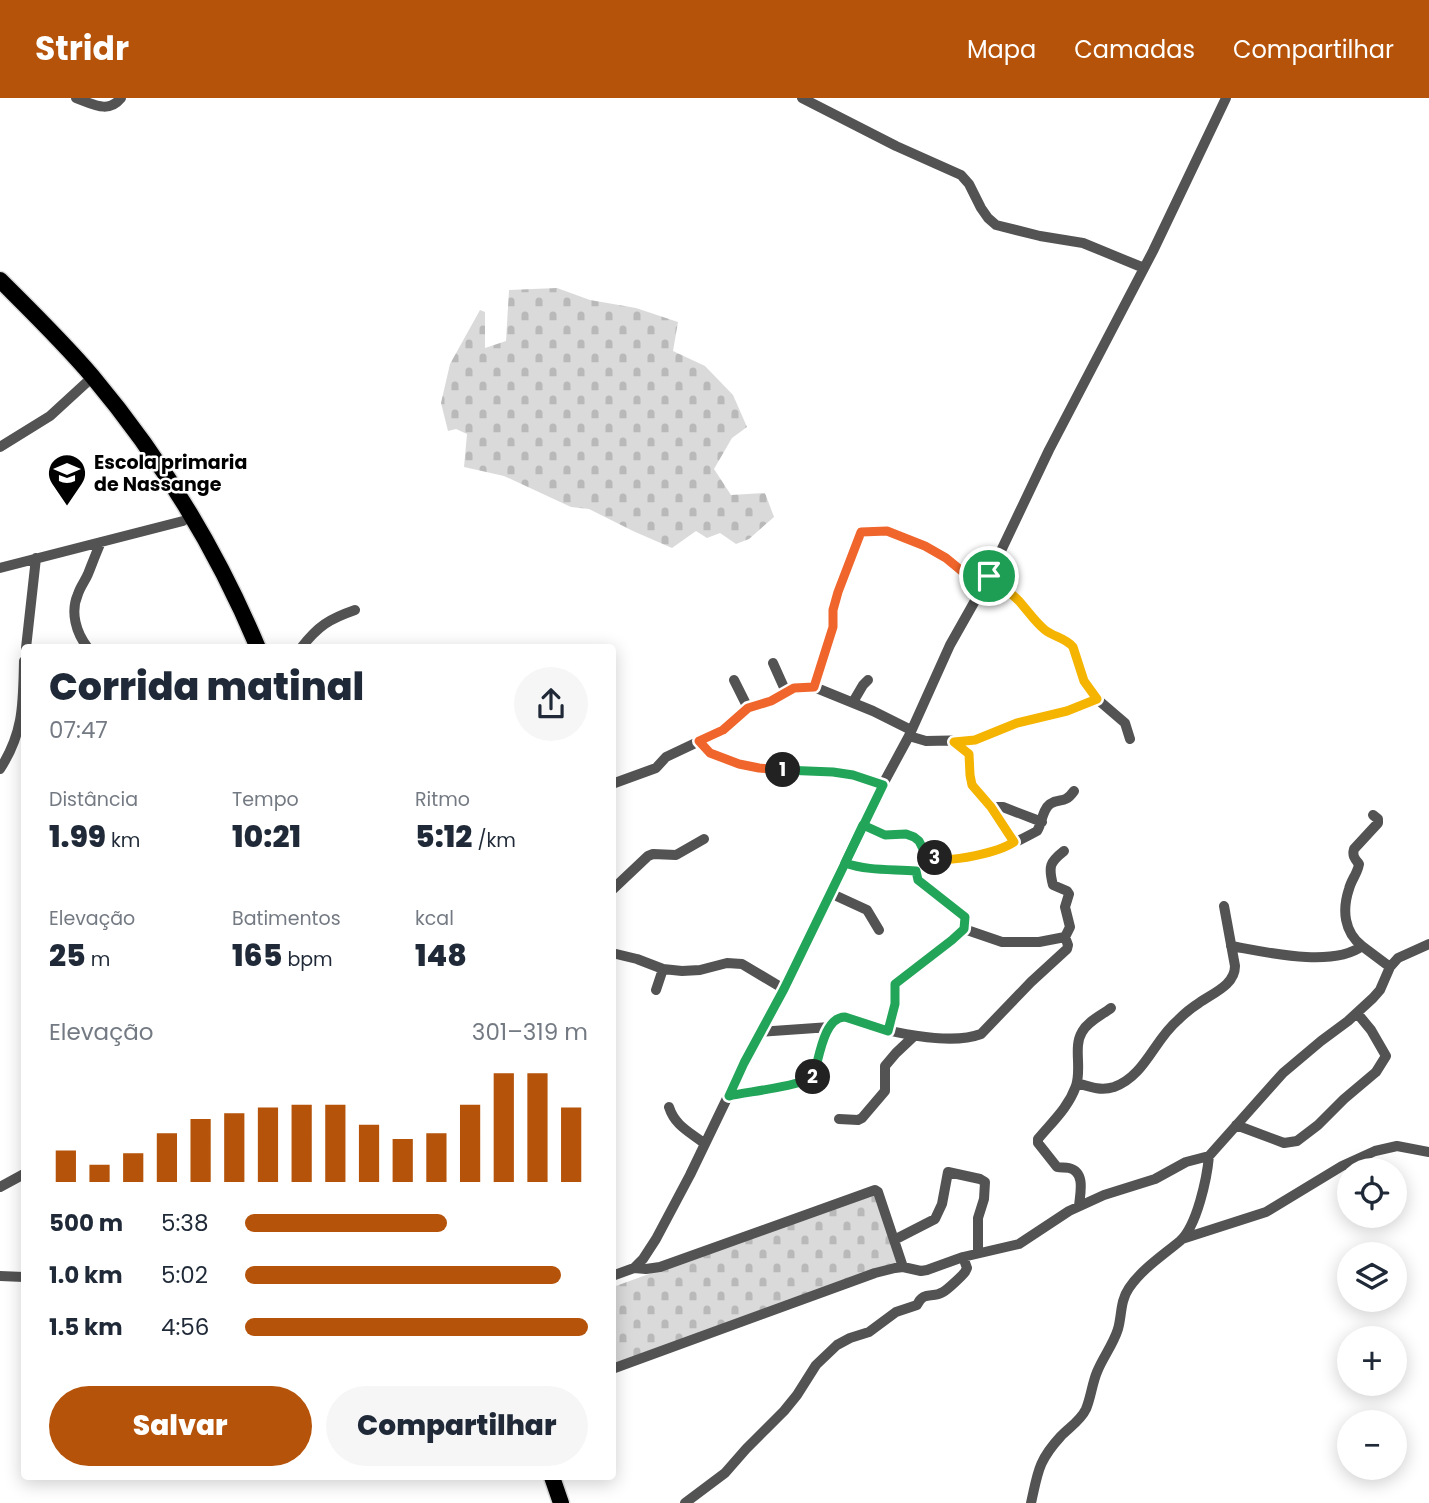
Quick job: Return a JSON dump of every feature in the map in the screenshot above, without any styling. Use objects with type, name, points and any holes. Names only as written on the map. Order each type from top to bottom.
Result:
[{"type":"highway","points":[[0,280],[80,362],[147,447],[185,504],[256,644]]},
{"type":"highway","points":[[0,292],[86,383],[152,472],[202,553],[246,644]]},
{"type":"highway","points":[[553,1480],[561,1503]]},
{"type":"highway","points":[[564,1480],[572,1503]]},
{"type":"street","points":[[76,98],[108,107],[114,106],[121,98]]},
{"type":"street","points":[[802,98],[896,146],[961,175],[969,184],[981,208],[996,225],[1083,243],[1144,268]]},
{"type":"street","points":[[634,1268],[656,1239],[784,989],[910,733],[950,645],[986,581],[1049,450],[1144,268],[1226,98]]},
{"type":"street","points":[[0,447],[50,416],[86,383]]},
{"type":"street","points":[[0,568],[183,522]]},
{"type":"street","points":[[814,687],[833,627],[833,610],[838,592],[861,532],[887,531],[925,546],[946,558],[969,577],[1004,587],[1052,635],[1070,643],[1084,681],[1097,699],[1125,723],[1130,739]]},
{"type":"street","points":[[85,644],[75,622],[75,605],[101,542]]},
{"type":"street","points":[[26,644],[36,558]]},
{"type":"street","points":[[304,644],[323,624],[355,610]]},
{"type":"street","points":[[773,663],[786,692]]},
{"type":"street","points":[[734,680],[748,708]]},
{"type":"street","points":[[853,702],[868,680]]},
{"type":"street","points":[[616,783],[656,768],[666,757],[723,730],[748,708],[771,701],[794,688],[814,687],[853,702],[926,741],[975,740],[1017,723],[1067,711],[1097,699]]},
{"type":"street","points":[[0,769],[11,752],[21,718]]},
{"type":"street","points":[[699,741],[710,753],[739,764],[804,772],[833,772],[853,775],[883,785]]},
{"type":"street","points":[[954,742],[969,754],[972,785],[991,807],[1014,842]]},
{"type":"street","points":[[863,825],[885,835],[906,834],[914,837],[925,853],[938,860],[951,860],[1004,848],[1037,831],[1048,806],[1065,801],[1074,791]]},
{"type":"street","points":[[991,807],[1003,807],[1041,822]]},
{"type":"street","points":[[1373,815],[1378,819],[1378,823],[1353,853],[1359,864],[1348,890],[1347,927],[1354,940],[1390,967]]},
{"type":"street","points":[[616,886],[648,856],[676,855],[704,839]]},
{"type":"street","points":[[729,1096],[808,1081],[815,1073],[830,1027],[835,1019],[840,1017],[913,1037],[949,1038],[981,1034],[1068,948],[1065,937],[1070,927],[1065,907],[1069,894],[1053,885],[1051,864],[1052,860],[1064,851]]},
{"type":"street","points":[[845,863],[857,867],[916,871],[918,880],[965,917],[964,929],[895,984],[895,1004],[888,1031]]},
{"type":"street","points":[[830,893],[867,910],[879,930]]},
{"type":"street","points":[[1077,1083],[1101,1089],[1115,1086],[1134,1076],[1163,1034],[1175,1022],[1196,1004],[1221,989],[1233,977],[1235,966],[1224,906]]},
{"type":"street","points":[[964,929],[1002,943],[1039,942],[1065,937]]},
{"type":"street","points":[[616,1368],[875,1273],[903,1267],[927,1270],[978,1253],[1019,1244],[1079,1206],[1155,1178],[1186,1162],[1209,1156],[1283,1073],[1357,1013],[1380,990],[1390,967],[1398,958],[1429,944]]},
{"type":"street","points":[[1231,946],[1279,954],[1336,957],[1362,946]]},
{"type":"street","points":[[616,954],[663,969],[682,971],[700,970],[727,963],[742,964],[784,989]]},
{"type":"street","points":[[656,990],[663,969]]},
{"type":"street","points":[[1079,1206],[1081,1182],[1077,1173],[1074,1169],[1057,1167],[1038,1143],[1038,1139],[1068,1105],[1077,1083],[1080,1067],[1078,1042],[1082,1032],[1090,1022],[1111,1008]]},
{"type":"street","points":[[1236,1125],[1284,1143],[1292,1143],[1318,1125],[1367,1081],[1380,1067],[1385,1053],[1357,1013]]},
{"type":"street","points":[[760,1032],[830,1027]]},
{"type":"street","points":[[839,1119],[862,1118],[885,1091],[885,1066],[913,1037]]},
{"type":"street","points":[[669,1107],[677,1123],[705,1144]]},
{"type":"street","points":[[1182,1239],[1266,1212],[1342,1166],[1375,1151],[1397,1146],[1427,1150]]},
{"type":"street","points":[[1031,1503],[1038,1468],[1046,1455],[1086,1411],[1096,1373],[1115,1339],[1122,1302],[1127,1291],[1150,1265],[1182,1239],[1194,1219],[1209,1156]]},
{"type":"street","points":[[894,1240],[934,1219],[942,1204],[948,1172],[951,1172],[985,1182],[984,1199],[978,1218],[978,1253]]},
{"type":"street","points":[[0,1187],[21,1177]]},
{"type":"street","points":[[616,1275],[634,1268],[660,1267],[875,1189],[903,1267]]},
{"type":"street","points":[[685,1503],[725,1474],[784,1411],[816,1365],[837,1345],[866,1333],[896,1311],[914,1306],[925,1296],[944,1292],[965,1272],[967,1268],[964,1257]]},
{"type":"street","points":[[0,1276],[21,1277]]},
{"type":"green space","points":[[557,288],[590,300],[636,308],[678,322],[673,351],[705,366],[733,395],[747,427],[732,438],[714,469],[731,495],[765,493],[774,517],[749,539],[736,544],[720,533],[707,538],[696,531],[672,548],[589,509],[571,507],[504,476],[464,467],[467,434],[456,429],[448,431],[441,403],[450,364],[480,310],[485,312],[485,348],[506,341],[509,290]]},
{"type":"green space","points":[[881,1190],[904,1261],[616,1365],[616,1286]]},
{"type":"place","name":"Escola primaria de Nassange","points":[[67,507]]},
{"type":"route","points":[[887,531],[925,546],[984,586],[989,576],[1018,600],[1052,635],[1070,643],[1084,681],[1097,699],[1067,711],[1010,725],[986,737],[954,742],[969,754],[972,785],[984,797],[1010,835],[1014,842],[1008,846],[951,860],[938,860],[925,853],[914,837],[906,834],[885,835],[863,825],[845,863],[857,867],[916,871],[918,880],[965,917],[964,929],[895,984],[895,1004],[888,1031],[845,1017],[836,1018],[822,1045],[815,1073],[808,1081],[729,1096],[784,989],[876,797],[883,785],[853,775],[833,772],[804,772],[739,764],[710,753],[699,741],[723,730],[748,708],[771,701],[794,688],[814,687],[833,627],[833,610],[838,592],[861,532],[887,531]]}]
